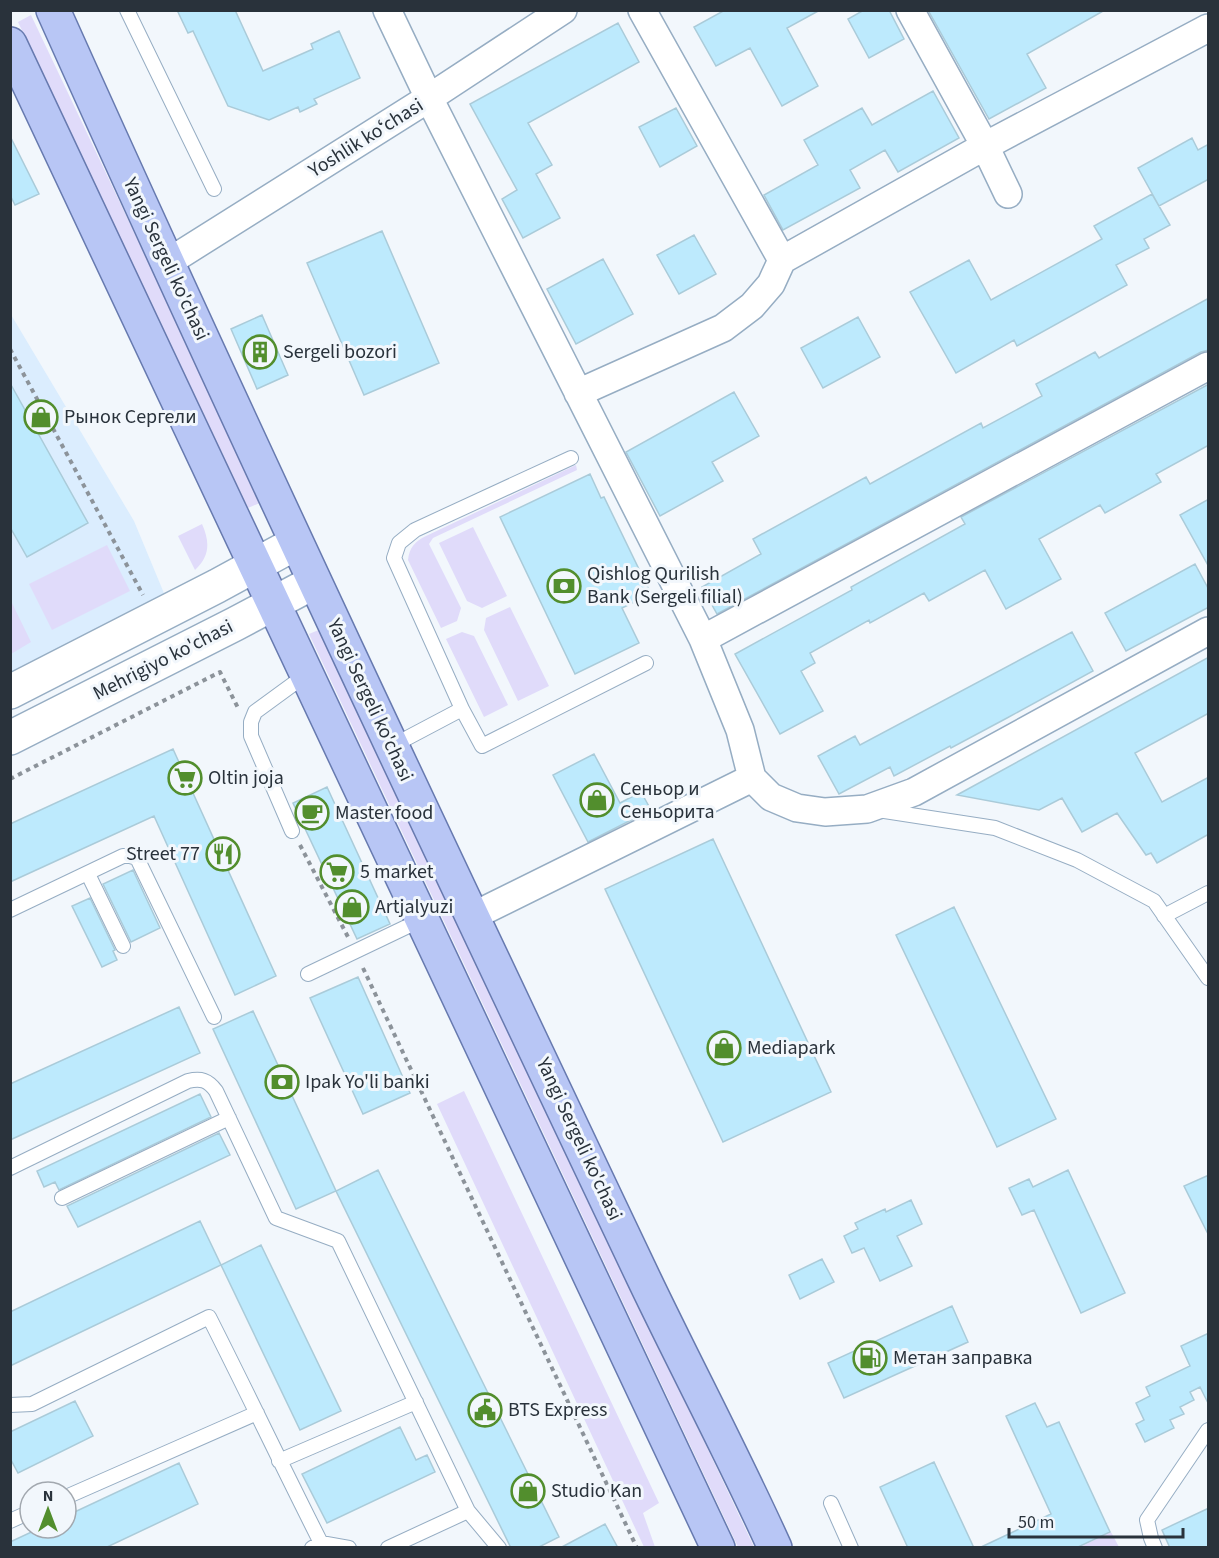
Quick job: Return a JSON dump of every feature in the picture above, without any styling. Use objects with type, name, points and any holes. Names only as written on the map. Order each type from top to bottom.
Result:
[{"type":"main road","name":"Yangi Sergeli ko'chasi","points":[[53,10],[314,582],[645,1281],[775,1548]]},
{"type":"main road","points":[[10,44],[718,1548]]},
{"type":"main road","name":"Mehrigiyo ko'chasi","points":[[10,692],[296,543]]},
{"type":"main road","name":"Mehrigiyo ko'chasi","points":[[10,738],[314,582]]},
{"type":"street","points":[[387,10],[429,98],[702,639],[740,730],[752,778],[771,797],[797,808],[825,812],[867,809],[914,792],[1209,631]]},
{"type":"street","name":"Yoshlik koʻchasi","points":[[167,264],[563,10]]},
{"type":"street","points":[[642,10],[782,260]]},
{"type":"street","points":[[910,10],[985,146],[1008,194]]},
{"type":"street","points":[[578,393],[723,328],[752,306],[771,284],[782,260],[985,146],[1209,28]]},
{"type":"street","points":[[702,639],[1209,366]]},
{"type":"street","points":[[472,916],[752,778]]},
{"type":"lane","points":[[127,10],[214,189]]},
{"type":"lane","points":[[572,458],[415,530],[399,543],[394,558],[462,709],[483,746],[646,663]]},
{"type":"lane","points":[[292,831],[251,736],[251,722],[255,712],[307,673]]},
{"type":"lane","points":[[392,746],[462,709]]},
{"type":"lane","points":[[867,809],[995,828],[1077,860],[1154,901],[1209,978]]},
{"type":"lane","points":[[10,910],[123,856],[137,858],[214,1017]]},
{"type":"lane","points":[[88,873],[123,946]]},
{"type":"lane","points":[[1164,916],[1209,892]]},
{"type":"lane","points":[[308,974],[423,919]]},
{"type":"lane","points":[[10,1167],[188,1081],[199,1079],[209,1082],[216,1090],[276,1218],[338,1241],[468,1511],[499,1548]]},
{"type":"lane","points":[[62,1197],[229,1118]]},
{"type":"lane","points":[[10,1405],[32,1404],[209,1317],[257,1413],[316,1545],[350,1548]]},
{"type":"lane","points":[[279,1461],[416,1402]]},
{"type":"lane","points":[[78,1492],[257,1413]]},
{"type":"lane","points":[[1155,1548],[1147,1520],[1209,1430]]},
{"type":"lane","points":[[831,1503],[851,1548]]},
{"type":"lane","points":[[388,1548],[468,1511]]},
{"type":"path","points":[[10,349],[143,596]]},
{"type":"path","points":[[10,779],[220,672],[251,736]]},
{"type":"path","points":[[292,831],[355,951],[637,1548]]},
{"type":"shaded area","points":[[31,15],[262,502],[248,508],[18,22]]},
{"type":"shaded area","name":"Рынок Сергели","points":[[10,313],[134,521],[166,598],[10,690]]},
{"type":"shaded area","points":[[576,465],[577,470],[433,538],[429,544],[461,608],[457,621],[441,628],[408,560],[413,545],[426,536]]},
{"type":"shaded area","points":[[202,524],[207,548],[204,559],[195,570],[178,536]]},
{"type":"shaded area","points":[[473,527],[507,596],[482,608],[467,601],[439,543]]},
{"type":"shaded area","points":[[107,545],[130,591],[52,630],[29,584]]},
{"type":"shaded area","points":[[11,601],[31,642],[10,654]]},
{"type":"shaded area","points":[[510,607],[549,686],[518,701],[484,630],[486,618]]},
{"type":"shaded area","points":[[321,629],[754,1547],[738,1547],[309,634]]},
{"type":"shaded area","points":[[462,632],[474,636],[508,705],[484,717],[446,639]]},
{"type":"shaded area","points":[[464,1091],[659,1503],[643,1513],[655,1547],[644,1547],[437,1104]]},
{"type":"shaded area","points":[[1111,1532],[1119,1547],[1080,1547]]},
{"type":"building","points":[[177,10],[235,10],[263,71],[313,49],[311,44],[339,31],[360,78],[314,99],[317,104],[300,112],[298,107],[269,120],[228,106],[193,31],[188,33]]},
{"type":"building","points":[[725,10],[820,10],[787,28],[818,86],[782,106],[750,48],[716,66],[694,27]]},
{"type":"building","points":[[864,10],[889,10],[904,39],[869,58],[848,19]]},
{"type":"building","points":[[928,10],[1105,10],[1027,54],[1046,88],[989,119]]},
{"type":"building","points":[[618,23],[639,62],[528,123],[552,165],[536,174],[560,218],[523,238],[502,199],[517,190],[470,104]]},
{"type":"building","points":[[933,91],[959,138],[898,172],[885,150],[850,170],[860,188],[783,230],[764,195],[818,165],[804,140],[862,108],[872,125]]},
{"type":"building","points":[[676,108],[697,146],[660,167],[639,127]]},
{"type":"building","points":[[10,136],[39,194],[15,205],[10,195]]},
{"type":"building","points":[[1192,138],[1198,150],[1209,144],[1209,179],[1159,206],[1138,168]]},
{"type":"building","points":[[1152,194],[1170,225],[1144,239],[1149,248],[1116,265],[1127,285],[1017,346],[1014,340],[956,373],[910,292],[969,260],[991,300],[1102,239],[1094,226]]},
{"type":"building","points":[[382,231],[439,363],[364,395],[307,263]]},
{"type":"building","points":[[694,235],[716,274],[679,294],[657,255]]},
{"type":"building","points":[[603,259],[633,314],[576,344],[547,289]]},
{"type":"building","points":[[1209,298],[1209,350],[1201,352],[717,614],[702,587],[761,554],[753,539],[866,477],[870,484],[981,423],[983,428],[1042,396],[1036,384],[1095,352],[1099,358]]},
{"type":"building","name":"Sergeli bozori","points":[[262,315],[288,375],[257,389],[231,329]]},
{"type":"building","points":[[858,317],[880,357],[823,388],[801,348]]},
{"type":"building","points":[[10,383],[88,523],[27,557],[10,527]]},
{"type":"building","points":[[1209,384],[1209,445],[1156,474],[1161,482],[1105,513],[1100,505],[1039,539],[1061,579],[1006,609],[985,570],[929,601],[924,593],[870,623],[869,620],[810,653],[815,663],[801,671],[823,711],[780,734],[735,654],[852,590],[851,587],[965,524],[961,517]]},
{"type":"building","points":[[734,392],[759,436],[712,462],[723,481],[660,516],[626,452]]},
{"type":"building","points":[[590,474],[601,498],[604,497],[651,594],[622,608],[639,643],[575,674],[500,517]]},
{"type":"building","points":[[1209,499],[1209,567],[1180,515]]},
{"type":"building","points":[[1195,564],[1209,590],[1209,607],[1126,651],[1105,613]]},
{"type":"building","points":[[1072,632],[1093,671],[951,748],[950,746],[894,776],[890,767],[839,794],[818,756],[855,736],[860,745]]},
{"type":"building","points":[[1209,657],[1209,713],[1135,753],[1162,802],[1209,777],[1209,834],[1157,863],[1151,853],[1146,855],[1117,813],[1082,832],[1062,798],[1039,810],[957,795]]},
{"type":"building","points":[[173,749],[276,976],[235,995],[154,816],[10,882],[10,824]]},
{"type":"building","points":[[594,754],[620,803],[641,792],[651,810],[588,842],[553,775]]},
{"type":"building","points":[[327,787],[390,924],[357,939],[293,803]]},
{"type":"building","points":[[713,839],[831,1092],[723,1142],[605,889]]},
{"type":"building","points":[[133,870],[160,928],[131,942],[103,884]]},
{"type":"building","points":[[90,898],[115,950],[113,951],[117,960],[102,967],[72,906]]},
{"type":"building","points":[[954,907],[1056,1119],[997,1147],[896,935]]},
{"type":"building","points":[[358,977],[410,1093],[363,1114],[310,998]]},
{"type":"building","points":[[179,1007],[200,1053],[10,1140],[10,1084]]},
{"type":"building","points":[[253,1011],[336,1191],[296,1209],[213,1029]]},
{"type":"building","points":[[200,1094],[211,1117],[59,1190],[55,1182],[44,1187],[37,1171]]},
{"type":"building","points":[[219,1133],[230,1155],[78,1227],[67,1206]]},
{"type":"building","points":[[378,1170],[559,1537],[537,1548],[511,1548],[336,1191]]},
{"type":"building","points":[[1068,1170],[1125,1293],[1081,1313],[1034,1210],[1022,1215],[1009,1188],[1029,1179],[1033,1187]]},
{"type":"building","points":[[1209,1175],[1209,1236],[1184,1186]]},
{"type":"building","points":[[911,1200],[922,1224],[897,1236],[912,1266],[880,1281],[864,1248],[852,1253],[844,1236],[858,1229],[855,1223]]},
{"type":"building","points":[[200,1221],[221,1265],[10,1366],[10,1312]]},
{"type":"building","points":[[261,1245],[341,1411],[300,1430],[221,1265]]},
{"type":"building","points":[[822,1259],[834,1282],[800,1299],[789,1275]]},
{"type":"building","points":[[952,1306],[968,1342],[844,1398],[828,1363]]},
{"type":"building","points":[[1209,1333],[1209,1405],[1200,1387],[1190,1392],[1194,1400],[1180,1407],[1184,1414],[1170,1420],[1174,1428],[1145,1442],[1136,1424],[1144,1420],[1136,1403],[1150,1396],[1146,1387],[1190,1366],[1181,1346]]},
{"type":"building","points":[[75,1401],[93,1436],[18,1473],[10,1458],[10,1432]]},
{"type":"building","points":[[1035,1403],[1047,1427],[1059,1422],[1110,1532],[1076,1548],[979,1548],[1051,1514],[1006,1416]]},
{"type":"building","points":[[400,1427],[416,1460],[427,1455],[435,1472],[327,1523],[302,1474]]},
{"type":"building","points":[[934,1462],[974,1548],[908,1548],[880,1487]]},
{"type":"building","points":[[179,1463],[198,1504],[105,1548],[10,1548],[10,1542],[18,1538],[78,1540],[78,1510]]},
{"type":"building","points":[[1209,1508],[1209,1548],[1170,1548],[1162,1530]]},
{"type":"building","points":[[605,1524],[618,1548],[560,1548]]},
{"type":"place","name":"Sergeli bozori","points":[[260,352]]},
{"type":"place","name":"Рынок Сергели","points":[[41,417]]},
{"type":"place","name":"Qishlog Qurilish Bank (Sergeli filial)","points":[[564,586]]},
{"type":"place","name":"Oltin joja","points":[[185,778]]},
{"type":"place","name":"Сеньор и Сеньорита","points":[[597,800]]},
{"type":"place","name":"Master food","points":[[312,813]]},
{"type":"place","name":"Street 77","points":[[223,854]]},
{"type":"place","name":"5 market","points":[[337,872]]},
{"type":"place","name":"Artjalyuzi","points":[[352,907]]},
{"type":"place","name":"Mediapark","points":[[724,1048]]},
{"type":"place","name":"Ipak Yo'li banki","points":[[282,1082]]},
{"type":"place","name":"Метан заправка","points":[[870,1358]]},
{"type":"place","name":"BTS Express","points":[[485,1410]]},
{"type":"place","name":"Studio Kan","points":[[528,1491]]}]
